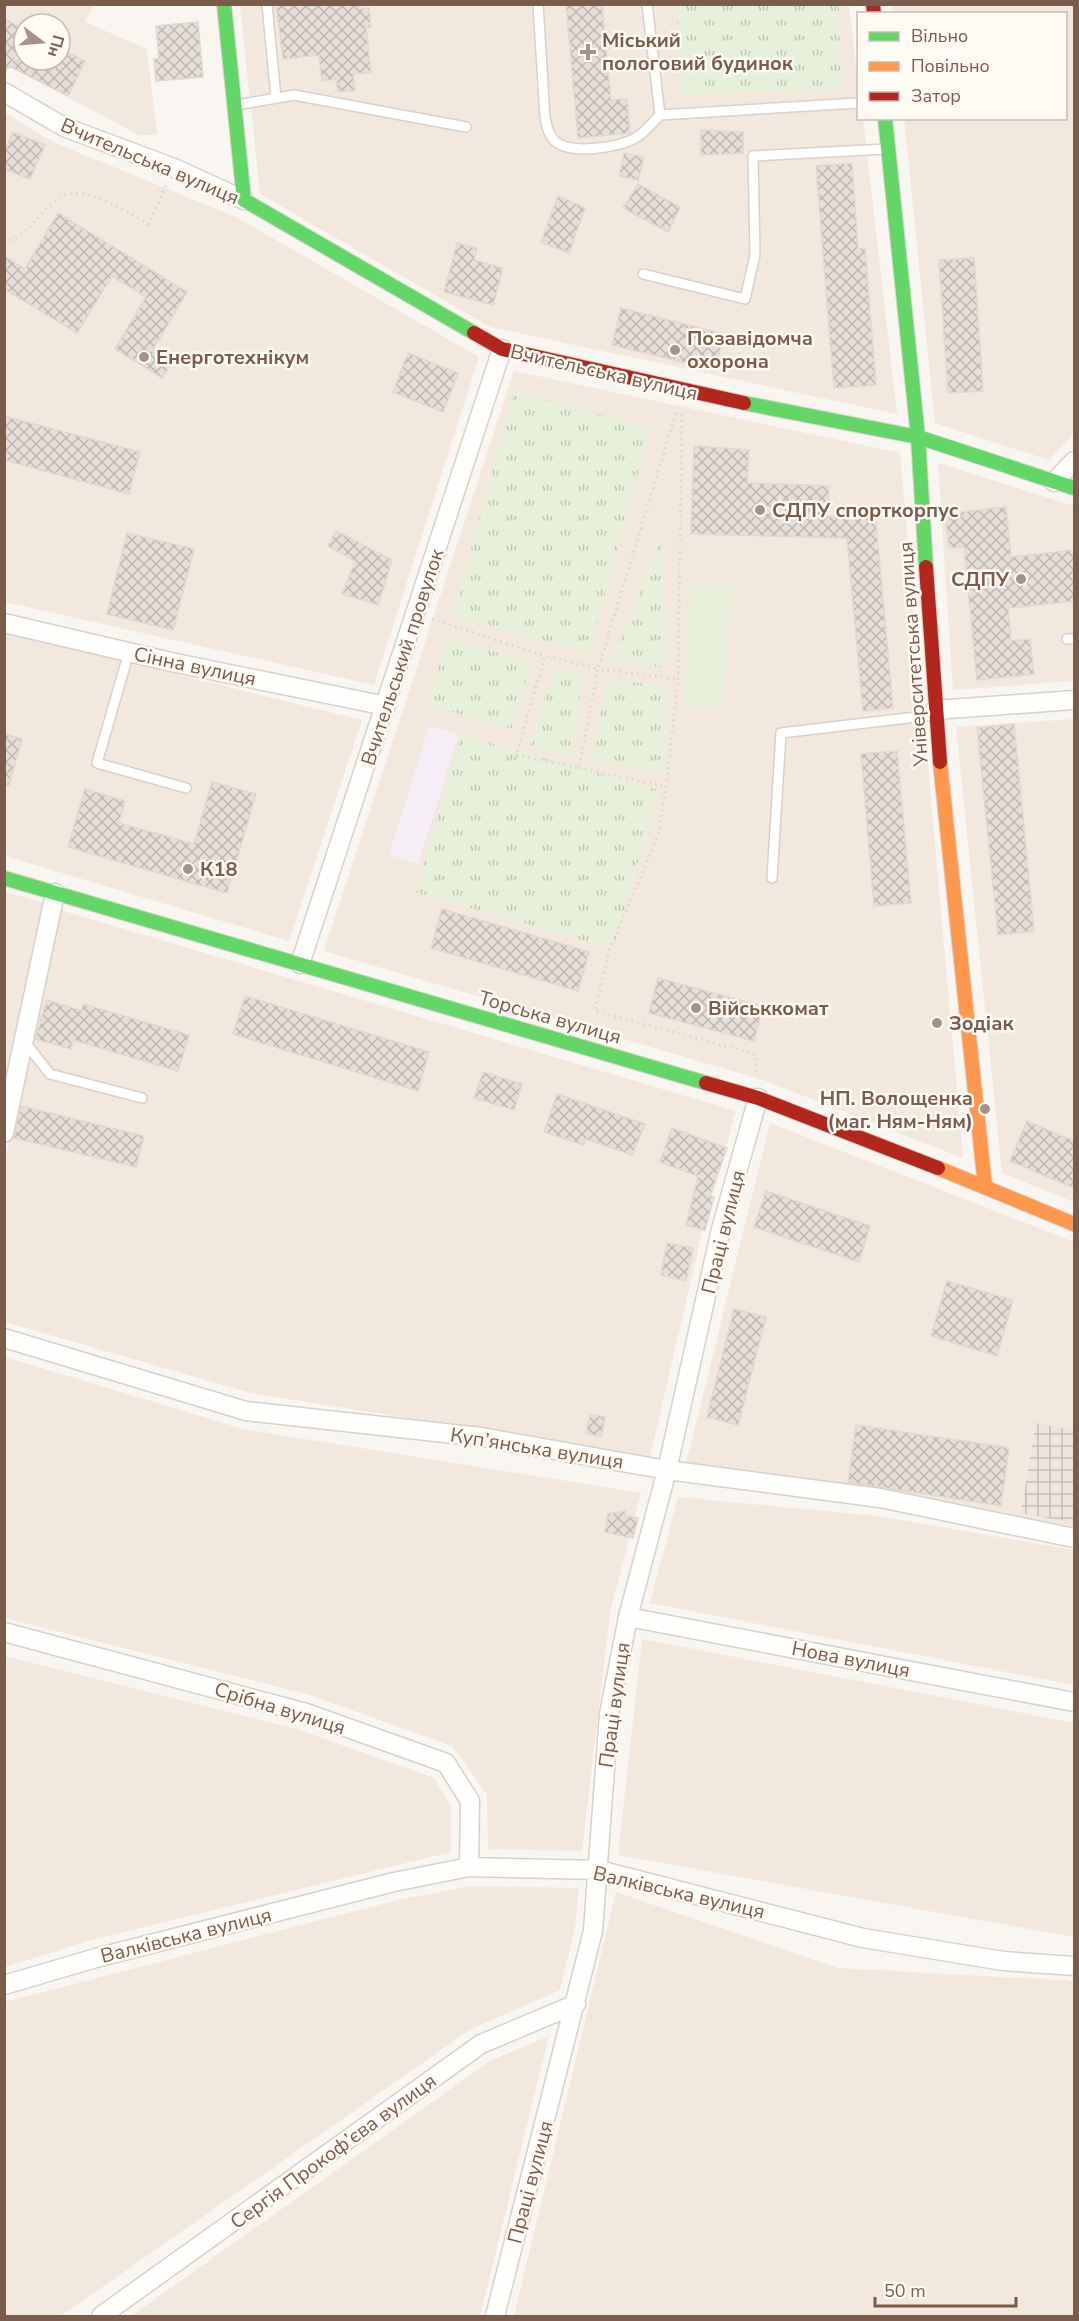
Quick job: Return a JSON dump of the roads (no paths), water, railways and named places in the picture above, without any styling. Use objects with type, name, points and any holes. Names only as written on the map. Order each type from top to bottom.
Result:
[{"type":"street","points":[[224,4],[244,200]]},
{"type":"street","name":"Вчительська вулиця","points":[[4,92],[64,127],[174,168],[244,200],[502,349],[682,391],[918,437],[1074,488]]},
{"type":"street","name":"Університетська вулиця","points":[[885,120],[918,437],[935,712],[985,1186]]},
{"type":"street","name":"Вчительський провулок","points":[[300,964],[502,349]]},
{"type":"street","points":[[1054,482],[1074,461]]},
{"type":"street","name":"Сінна вулиця","points":[[4,623],[386,706]]},
{"type":"street","points":[[935,712],[1074,700]]},
{"type":"street","name":"Торська вулиця","points":[[4,878],[758,1098],[985,1186],[1074,1224]]},
{"type":"street","points":[[4,1133],[55,893]]},
{"type":"street","name":"Праці вулиця","points":[[495,2316],[593,1931],[609,1714],[628,1617],[667,1470],[722,1229],[758,1098]]},
{"type":"street","name":"Куп’янська вулиця","points":[[4,1338],[246,1411],[481,1437],[667,1470],[880,1498],[1074,1538]]},
{"type":"street","name":"Нова вулиця","points":[[628,1617],[1074,1702]]},
{"type":"street","name":"Срібна вулиця","points":[[4,1632],[306,1713],[446,1763],[470,1801],[469,1867]]},
{"type":"street","name":"Валківська вулиця","points":[[4,1985],[96,1958],[394,1882],[469,1867],[599,1870],[863,1938],[1003,1961],[1074,1966]]},
{"type":"street","name":"Сергія Прокоф’єва вулиця","points":[[101,2316],[482,2044],[576,2004]]},
{"type":"lane","points":[[267,4],[276,98]]},
{"type":"lane","points":[[538,4],[545,117],[548,132],[559,144],[572,148],[608,147],[639,136],[660,115],[857,103]]},
{"type":"lane","points":[[647,4],[660,115]]},
{"type":"lane","points":[[235,105],[294,95],[466,127]]},
{"type":"lane","points":[[643,274],[745,299],[755,255],[753,156],[888,149]]},
{"type":"lane","points":[[129,652],[97,763],[186,788]]},
{"type":"lane","points":[[772,879],[781,733],[935,712]]},
{"type":"lane","points":[[24,1041],[50,1074],[142,1098]]},
{"type":"place","name":"Міський пологовий будинок","points":[[588,52]]},
{"type":"place","name":"Позавідомча охорона","points":[[675,350]]},
{"type":"place","name":"Енерготехнікум","points":[[144,357]]},
{"type":"place","name":"СДПУ спорткорпус","points":[[760,510]]},
{"type":"place","name":"СДПУ","points":[[1021,579]]},
{"type":"place","name":"К18","points":[[188,869]]},
{"type":"place","name":"Військкомат","points":[[696,1008]]},
{"type":"place","name":"Зодіак","points":[[937,1023]]},
{"type":"place","name":"НП. Волощенка (маг. Ням-Ням)","points":[[985,1109]]}]
